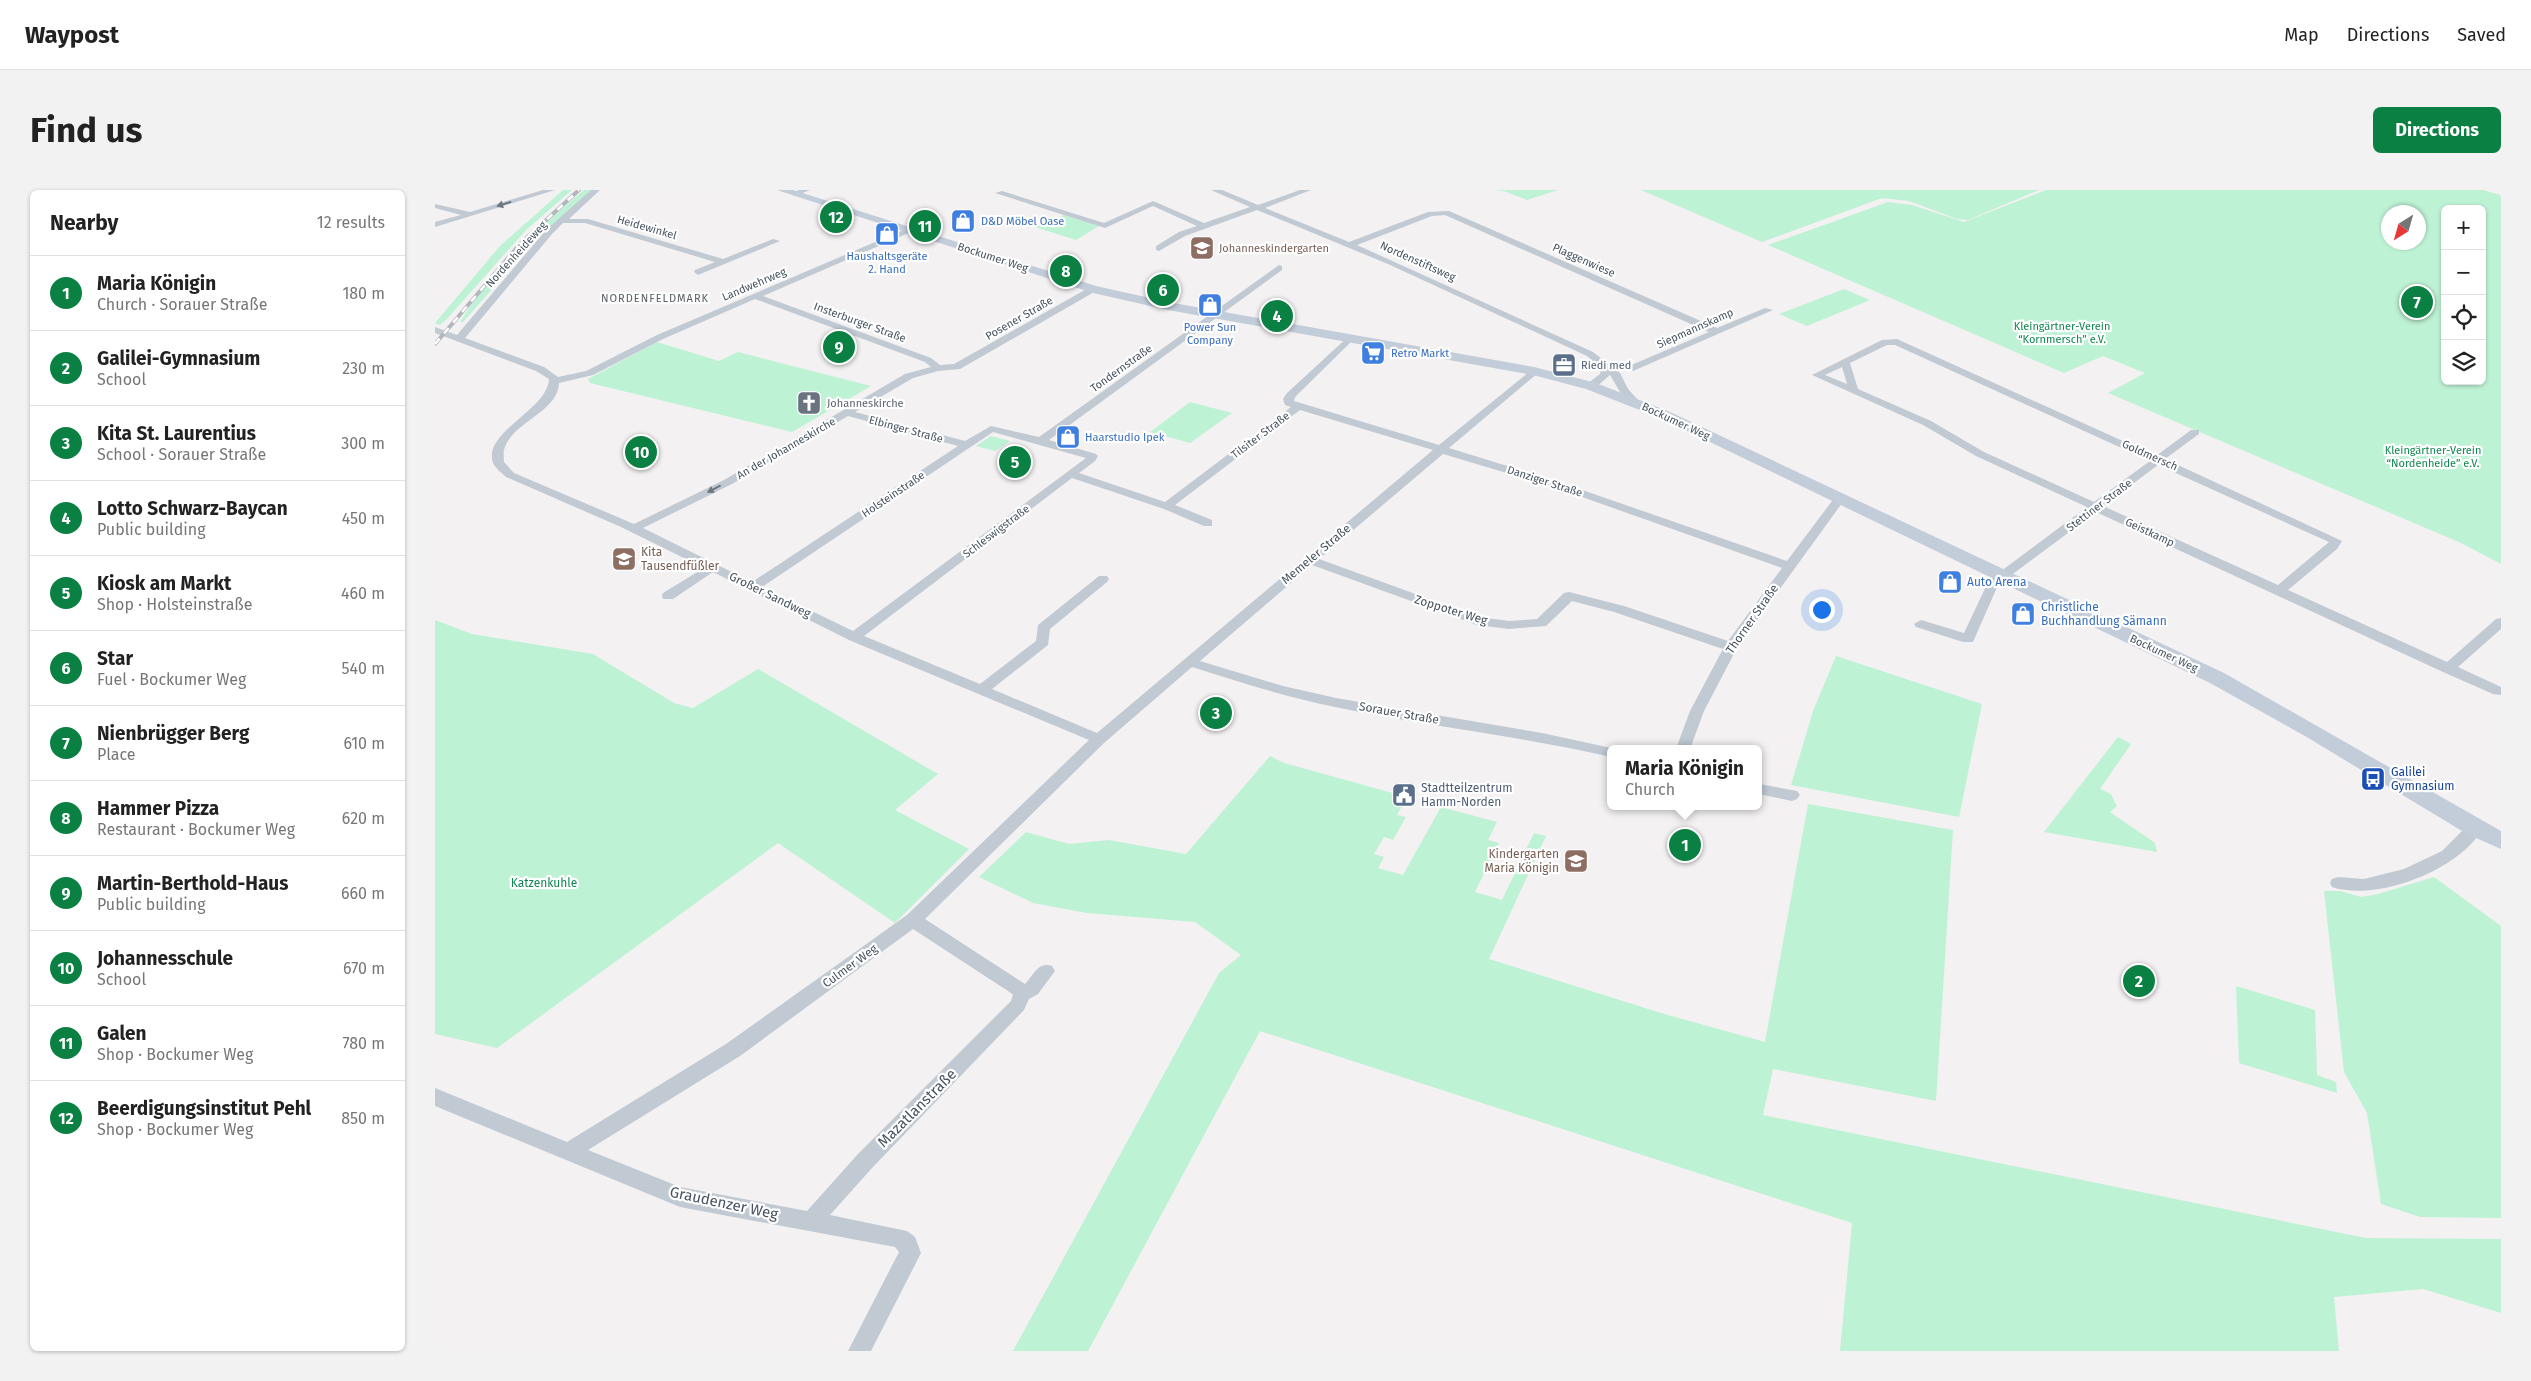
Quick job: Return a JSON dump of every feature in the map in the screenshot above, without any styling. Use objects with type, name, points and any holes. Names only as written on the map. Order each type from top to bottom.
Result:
[{"type":"main road","name":"Bockumer Weg","points":[[782,190],[801,192],[908,230],[1093,289],[1213,314],[1534,371],[1591,386],[1635,402],[2251,696],[2475,828],[2501,841]]},
{"type":"street","points":[[435,225],[551,190]]},
{"type":"street","name":"Nordenheideweg","points":[[459,339],[533,250],[596,190]]},
{"type":"street","points":[[1007,190],[999,193],[1105,226],[1153,203],[1203,226]]},
{"type":"street","name":"Nordenstiftsweg","points":[[1215,190],[1433,281],[1590,354],[1616,375],[1624,390],[1635,402]]},
{"type":"street","points":[[1159,248],[1173,239],[1203,226],[1307,190]]},
{"type":"street","points":[[435,206],[469,214]]},
{"type":"street","points":[[1349,245],[1431,214],[1441,213],[1442,209],[1449,207]]},
{"type":"street","name":"Plaggenwiese","points":[[1441,213],[1476,224],[1717,332]]},
{"type":"street","name":"Heidewinkel","points":[[562,221],[585,221],[725,262]]},
{"type":"street","name":"Landwehrweg","points":[[555,381],[589,373],[660,337],[908,230]]},
{"type":"street","points":[[698,272],[776,241]]},
{"type":"street","name":"Tondernstraße","points":[[1041,441],[1179,342],[1213,314],[1279,268]]},
{"type":"street","name":"Posener Straße","points":[[938,368],[956,367],[1093,289]]},
{"type":"street","name":"Insterburger Straße","points":[[755,296],[929,360],[938,368]]},
{"type":"street","name":"Siepmannskamp","points":[[1633,368],[1768,310]]},
{"type":"street","points":[[435,330],[540,369],[551,375],[555,381]]},
{"type":"street","name":"Tilsiter Straße","points":[[1167,506],[1297,407],[1288,401],[1291,395],[1350,338]]},
{"type":"street","name":"Geistkamp","points":[[1893,342],[1885,342],[1817,375],[1927,423],[1980,454],[2498,691]]},
{"type":"street","name":"Goldmersch","points":[[1893,342],[1904,344],[2336,541],[2333,546],[2279,591]]},
{"type":"street","points":[[1845,362],[1854,392]]},
{"type":"street","points":[[1591,386],[1605,375],[1606,367]]},
{"type":"street","name":"An der Johanneskirche","points":[[634,528],[721,485],[909,376],[938,368]]},
{"type":"street","name":"Memeler Straße","points":[[1099,739],[1534,371]]},
{"type":"street","name":"Großer Sandweg","points":[[555,381],[551,395],[523,419],[504,440],[498,454],[501,465],[510,475],[634,528],[854,637],[1099,739]]},
{"type":"street","name":"Danziger Straße","points":[[1297,407],[1557,485],[1789,566]]},
{"type":"street","name":"Elbinger Straße","points":[[847,413],[966,445]]},
{"type":"street","name":"Holsteinstraße","points":[[753,587],[966,445],[994,429],[1041,441]]},
{"type":"street","name":"Stettiner Straße","points":[[1921,624],[1968,639],[1993,583],[2195,432]]},
{"type":"street","name":"Schleswigstraße","points":[[854,637],[1071,474],[1092,456],[1041,441]]},
{"type":"street","points":[[1071,474],[1156,504],[1167,506],[1208,523]]},
{"type":"street","name":"Thorner Straße","points":[[1684,745],[1697,711],[1731,647],[1839,499]]},
{"type":"street","name":"Zoppoter Weg","points":[[1309,560],[1477,621],[1509,625],[1541,623],[1569,596],[1619,609],[1731,647]]},
{"type":"street","points":[[668,596],[713,567]]},
{"type":"street","points":[[981,691],[1043,642],[1043,628],[1103,579]]},
{"type":"street","points":[[2448,669],[2501,622]]},
{"type":"street","name":"Sorauer Straße","points":[[1190,662],[1336,703],[1501,730],[1607,751]]},
{"type":"street","name":"Culmer Weg","points":[[567,1152],[733,1050],[913,920],[1099,739]]},
{"type":"street","points":[[1762,790],[1792,795]]},
{"type":"street","points":[[2338,883],[2357,887],[2401,876],[2449,855],[2475,828]]},
{"type":"street","points":[[913,920],[1017,988],[1022,994]]},
{"type":"street","name":"Mazatlanstraße","points":[[811,1221],[865,1161],[1018,1005],[1022,994],[1031,989],[1046,971]]},
{"type":"street","name":"Graudenzer Weg","points":[[435,1097],[680,1197],[900,1238],[908,1244],[910,1253],[859,1351]]},
{"type":"green space","points":[[563,190],[572,190],[526,230],[446,320],[440,325],[435,323],[500,246]]},
{"type":"green space","points":[[584,190],[592,190],[538,238],[463,322],[460,322],[487,285],[517,251]]},
{"type":"green space","points":[[1492,190],[1558,190],[1527,200],[1504,191]]},
{"type":"green space","points":[[1641,190],[2039,190],[1968,220],[1957,219],[1909,201],[1882,198],[1762,242]]},
{"type":"green space","points":[[2046,190],[2483,190],[2501,195],[2501,564],[2461,543],[2108,393],[2145,373],[2103,356],[2064,373],[1768,245],[1888,202],[1912,205],[1964,222]]},
{"type":"green space","points":[[1064,215],[1099,226],[1076,240],[1035,227]]},
{"type":"green space","points":[[1844,289],[1870,300],[1807,326],[1779,314]]},
{"type":"green space","points":[[657,342],[719,361],[738,352],[871,386],[792,432],[590,383],[588,379]]},
{"type":"green space","points":[[1190,402],[1232,413],[1190,443],[1150,432]]},
{"type":"green space","points":[[991,436],[1010,441],[995,451],[976,446]]},
{"type":"green space","name":"Katzenkuhle","points":[[435,620],[472,634],[593,654],[674,703],[693,708],[758,669],[938,774],[895,810],[969,849],[895,923],[778,843],[497,1048],[435,1034]]},
{"type":"green space","points":[[1836,656],[1982,704],[1959,817],[1791,785],[1813,711]]},
{"type":"green space","points":[[2118,737],[2131,744],[2100,789],[2111,794],[2117,806],[2110,812],[2155,843],[2157,852],[2044,832]]},
{"type":"green space","points":[[1270,756],[1284,763],[1407,797],[1397,815],[1406,817],[1393,840],[1384,837],[1374,854],[1384,857],[1378,868],[1403,875],[1441,807],[1497,822],[1488,840],[1499,843],[1475,892],[1502,900],[1534,833],[1546,836],[1489,959],[1661,1013],[1765,1042],[1808,804],[1953,830],[1936,1101],[1773,1069],[1763,1115],[2366,1238],[2501,1239],[2501,1313],[2423,1289],[2334,1297],[2339,1351],[1840,1351],[1852,1223],[1260,1031],[1088,1351],[1013,1351],[1219,973],[1241,955],[1195,922],[1087,913],[1033,903],[979,877],[1026,832],[1069,844],[1109,840],[1186,854]]},
{"type":"green space","points":[[2434,877],[2501,926],[2501,1218],[2420,1217],[2381,1204],[2367,1113],[2344,1072],[2324,891],[2340,891],[2361,897],[2378,894]]},
{"type":"green space","points":[[2236,986],[2315,1010],[2317,1075],[2336,1082],[2337,1093],[2239,1063]]},
{"type":"railway","points":[[435,344],[520,244],[579,190]]},
{"type":"place","name":"Beerdigungsinstitut Pehl","points":[[836,217]]},
{"type":"place","name":"D&D Möbel Oase","points":[[963,221]]},
{"type":"place","name":"Galen","points":[[925,226]]},
{"type":"place","name":"Haushaltsgeräte 2. Hand","points":[[887,234]]},
{"type":"place","name":"Johanneskindergarten","points":[[1202,248]]},
{"type":"place","name":"Hammer Pizza","points":[[1066,271]]},
{"type":"place","name":"Star","points":[[1163,290]]},
{"type":"place","name":"Nienbrügger Berg","points":[[2417,302]]},
{"type":"place","name":"Power Sun Company","points":[[1210,305]]},
{"type":"place","name":"Lotto Schwarz-Baycan","points":[[1277,316]]},
{"type":"place","name":"Martin-Berthold-Haus","points":[[839,347]]},
{"type":"place","name":"Retro Markt","points":[[1373,353]]},
{"type":"place","name":"Riedi med","points":[[1564,365]]},
{"type":"place","name":"Johanneskirche","points":[[809,403]]},
{"type":"place","name":"Haarstudio Ipek","points":[[1068,437]]},
{"type":"place","name":"Johannesschule","points":[[641,452]]},
{"type":"place","name":"Kiosk am Markt","points":[[1015,462]]},
{"type":"place","name":"Kita Tausendfüßler","points":[[624,559]]},
{"type":"place","name":"Auto Arena","points":[[1950,582]]},
{"type":"place","name":"Christliche Buchhandlung Sämann","points":[[2023,614]]},
{"type":"place","name":"Kita St. Laurentius","points":[[1216,713]]},
{"type":"place","name":"Galilei Gymnasium","points":[[2373,779]]},
{"type":"place","name":"Stadtteilzentrum Hamm-Norden","points":[[1404,795]]},
{"type":"place","name":"Maria Königin","points":[[1685,845]]},
{"type":"place","name":"Kindergarten Maria Königin","points":[[1576,861]]},
{"type":"place","name":"Galilei-Gymnasium","points":[[2139,981]]},
{"type":"district","name":"NORDENFELDMARK","points":[[655,298]]},
{"type":"park label","name":"Kleingärtner-Verein “Kornmersch” e.V.","points":[[2062,332]]},
{"type":"park label","name":"Kleingärtner-Verein “Nordenheide” e.V.","points":[[2433,456]]}]
